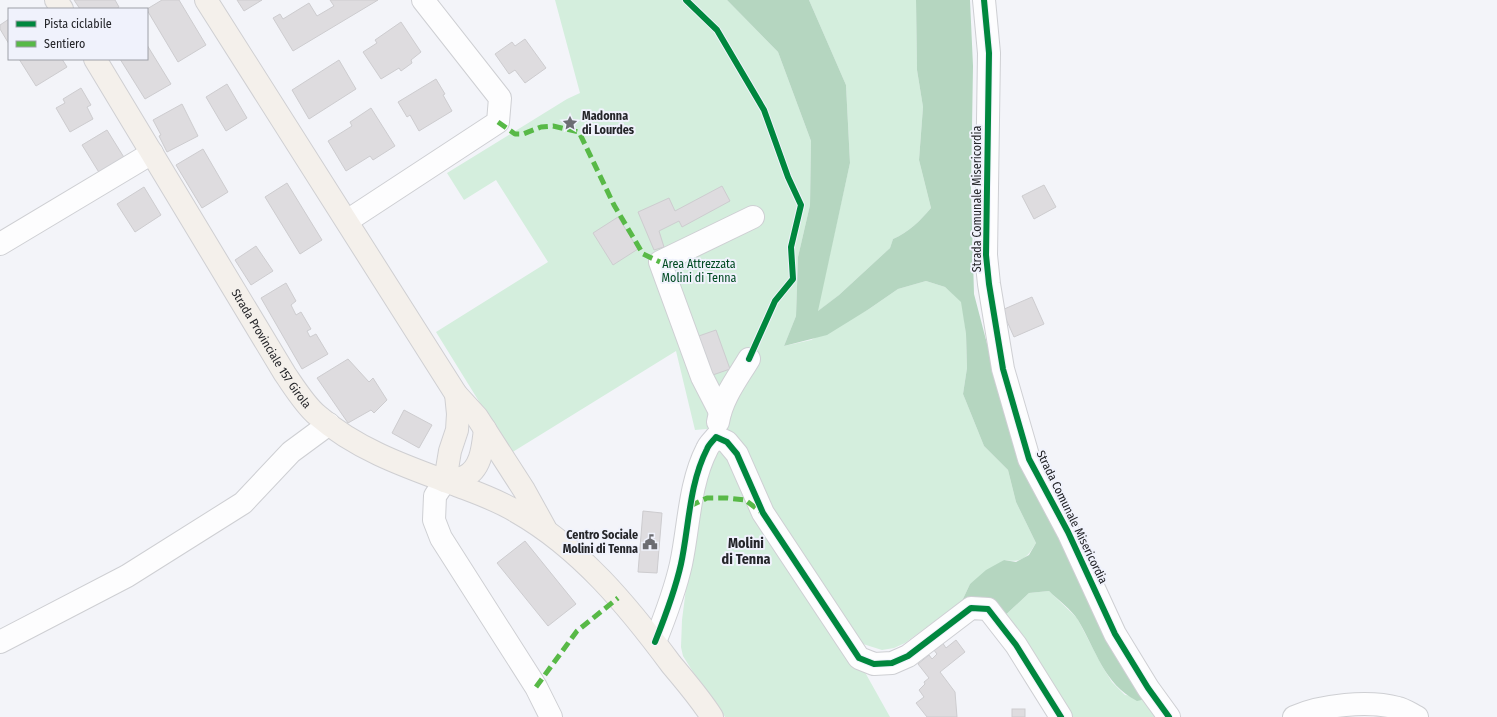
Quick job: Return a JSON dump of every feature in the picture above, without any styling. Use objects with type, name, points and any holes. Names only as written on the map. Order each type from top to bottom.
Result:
[{"type":"main road","name":"Strada Provinciale 157 Girola","points":[[206,0],[456,394],[477,416],[524,490],[546,529]]},
{"type":"main road","name":"Strada Provinciale 157 Girola","points":[[96,60],[285,374],[315,414],[351,441],[390,460],[487,497],[516,511],[546,529],[577,555],[605,584],[655,642],[712,717]]},
{"type":"main road","points":[[456,394],[458,414],[457,430],[450,451],[445,481],[465,476],[475,467],[482,454],[485,429]]},
{"type":"street","points":[[347,221],[498,122],[500,98],[423,0]]},
{"type":"street","name":"Strada Comunale Misericordia","points":[[984,0],[989,53],[986,255],[988,284],[1003,368],[1029,459],[1068,532],[1115,634],[1148,688],[1169,717]]},
{"type":"street","points":[[0,244],[152,152]]},
{"type":"street","points":[[720,412],[702,377],[660,262],[753,217]]},
{"type":"street","points":[[655,642],[669,607],[681,564],[690,506],[698,474],[707,448],[716,437],[720,412],[730,389],[750,359]]},
{"type":"street","points":[[0,642],[126,576],[243,503],[291,452],[329,424]]},
{"type":"street","points":[[716,437],[727,442],[737,454],[763,513],[859,658],[874,664],[892,662],[908,656],[971,608],[988,609],[1016,645],[1061,717]]},
{"type":"street","points":[[445,481],[435,496],[434,520],[440,538],[536,687],[551,717]]},
{"type":"street","points":[[1294,717],[1304,713],[1339,705],[1369,704],[1398,708],[1418,717]]},
{"type":"green space","name":"Area Attrezzata Molini di Tenna","points":[[555,0],[727,0],[778,52],[811,141],[810,205],[798,257],[796,316],[784,346],[811,340],[869,309],[898,289],[926,281],[945,287],[962,302],[966,334],[967,368],[963,394],[984,446],[1008,470],[1016,502],[1036,543],[1027,556],[1015,561],[1004,560],[970,584],[962,601],[905,643],[894,648],[882,650],[863,644],[804,560],[726,432],[728,427],[695,430],[676,351],[511,453],[436,332],[548,262],[496,180],[464,200],[447,173],[567,99],[580,93]]},
{"type":"green space","points":[[727,0],[809,0],[846,85],[850,163],[818,311],[839,295],[890,248],[893,239],[914,226],[931,208],[919,160],[923,107],[917,70],[916,0],[970,0],[973,66],[971,190],[974,294],[991,359],[1150,698],[1137,701],[1116,685],[1102,665],[1078,620],[1049,591],[1029,593],[999,621],[986,604],[962,601],[970,584],[986,570],[1004,560],[1016,562],[1029,555],[1036,543],[1016,502],[1008,470],[984,446],[963,394],[967,368],[966,334],[961,302],[945,287],[926,281],[898,289],[827,335],[784,346],[796,316],[798,257],[810,205],[811,141],[778,52]]},
{"type":"green space","points":[[809,0],[916,0],[917,70],[923,107],[919,160],[931,208],[914,226],[893,239],[890,248],[839,295],[817,312],[850,163],[846,85]]},
{"type":"green space","points":[[718,445],[857,658],[890,717],[725,717],[716,702],[693,672],[683,656],[681,647],[682,620],[697,503]]},
{"type":"green space","points":[[1049,591],[1077,618],[1112,682],[1125,695],[1150,698],[1164,717],[1064,717],[999,621],[1029,593]]},
{"type":"building","points":[[74,0],[115,0],[119,7],[118,8],[79,8]]},
{"type":"building","points":[[162,0],[179,0],[206,45],[178,62],[148,12],[148,8]]},
{"type":"building","points":[[237,0],[262,0],[244,11]]},
{"type":"building","points":[[330,0],[378,0],[293,51],[273,18],[280,14],[283,19],[309,3],[317,16],[334,6]]},
{"type":"building","points":[[8,20],[8,42],[0,29],[0,25]]},
{"type":"building","points":[[401,22],[421,52],[411,60],[412,63],[401,71],[399,68],[381,79],[363,52],[377,43],[375,40]]},
{"type":"building","points":[[525,39],[546,68],[525,83],[515,70],[509,74],[495,54],[512,42],[515,46]]},
{"type":"building","points":[[148,47],[171,84],[145,99],[121,60],[148,60]]},
{"type":"building","points":[[20,60],[63,60],[67,67],[36,86]]},
{"type":"building","points":[[339,60],[356,89],[309,119],[292,90]]},
{"type":"building","points":[[436,79],[445,94],[443,95],[452,111],[419,131],[410,115],[407,117],[398,102]]},
{"type":"building","points":[[227,84],[247,118],[226,131],[206,97]]},
{"type":"building","points":[[81,88],[91,105],[87,107],[93,119],[70,132],[56,108],[65,103],[63,99]]},
{"type":"building","points":[[182,104],[198,136],[167,152],[159,136],[161,135],[153,120]]},
{"type":"building","points":[[371,108],[395,146],[373,160],[370,156],[346,171],[328,141],[352,126],[350,122]]},
{"type":"building","points":[[107,130],[125,159],[100,174],[82,145]]},
{"type":"building","points":[[203,149],[228,192],[202,208],[176,165]]},
{"type":"building","points":[[287,183],[322,240],[300,254],[265,197]]},
{"type":"building","points":[[1044,185],[1056,207],[1034,219],[1022,196]]},
{"type":"building","points":[[722,186],[730,201],[682,227],[679,221],[659,231],[664,247],[654,250],[638,212],[669,198],[675,211]]},
{"type":"building","points":[[144,187],[161,215],[135,232],[117,204]]},
{"type":"building","points":[[618,217],[638,249],[613,265],[593,233]]},
{"type":"building","points":[[256,246],[273,271],[251,285],[235,260]]},
{"type":"building","points":[[286,283],[296,301],[291,305],[296,315],[301,312],[311,329],[307,331],[310,337],[316,334],[328,354],[302,369],[261,298]]},
{"type":"building","points":[[1032,297],[1044,324],[1014,337],[1002,310]]},
{"type":"building","points":[[716,330],[730,369],[707,377],[693,338]]},
{"type":"building","points":[[348,359],[369,382],[373,378],[387,400],[374,413],[371,410],[348,423],[317,378]]},
{"type":"building","points":[[404,410],[432,425],[419,448],[392,433]]},
{"type":"building","name":"Centro Sociale Molini di Tenna","points":[[643,511],[662,513],[657,573],[638,572]]},
{"type":"building","points":[[525,541],[576,604],[548,626],[497,563]]},
{"type":"building","points":[[956,640],[965,652],[940,672],[955,692],[957,717],[927,717],[916,703],[924,697],[919,690],[925,684],[924,682],[929,678],[918,664],[929,655],[932,659],[937,654],[933,649],[942,642],[946,648]]},
{"type":"building","points":[[1012,709],[1025,709],[1025,717],[1012,717]]},
{"type":"marked path","points":[[498,122],[515,134],[523,134],[541,127],[553,126],[579,132],[614,205],[643,254],[660,262]]},
{"type":"marked path","points":[[690,506],[707,498],[727,498],[745,500],[761,512]]},
{"type":"marked path","points":[[536,687],[577,631],[618,598]]},
{"type":"cycle path","points":[[686,0],[717,30],[764,110],[788,177],[801,205],[791,247],[793,279],[775,301],[749,359]]},
{"type":"cycle path","points":[[984,0],[989,53],[986,255],[989,284],[1003,369],[1029,459],[1068,532],[1115,634],[1148,688],[1169,717]]},
{"type":"cycle path","points":[[655,642],[670,604],[679,574],[696,477],[708,447],[716,437],[727,442],[737,454],[763,513],[859,658],[874,664],[892,663],[908,656],[971,608],[988,609],[1016,645],[1061,717]]},
{"type":"place","name":"Madonna di Lourdes","points":[[570,123]]},
{"type":"place","name":"Centro Sociale Molini di Tenna","points":[[650,542]]},
{"type":"district","name":"Molini di Tenna","points":[[746,552]]}]
